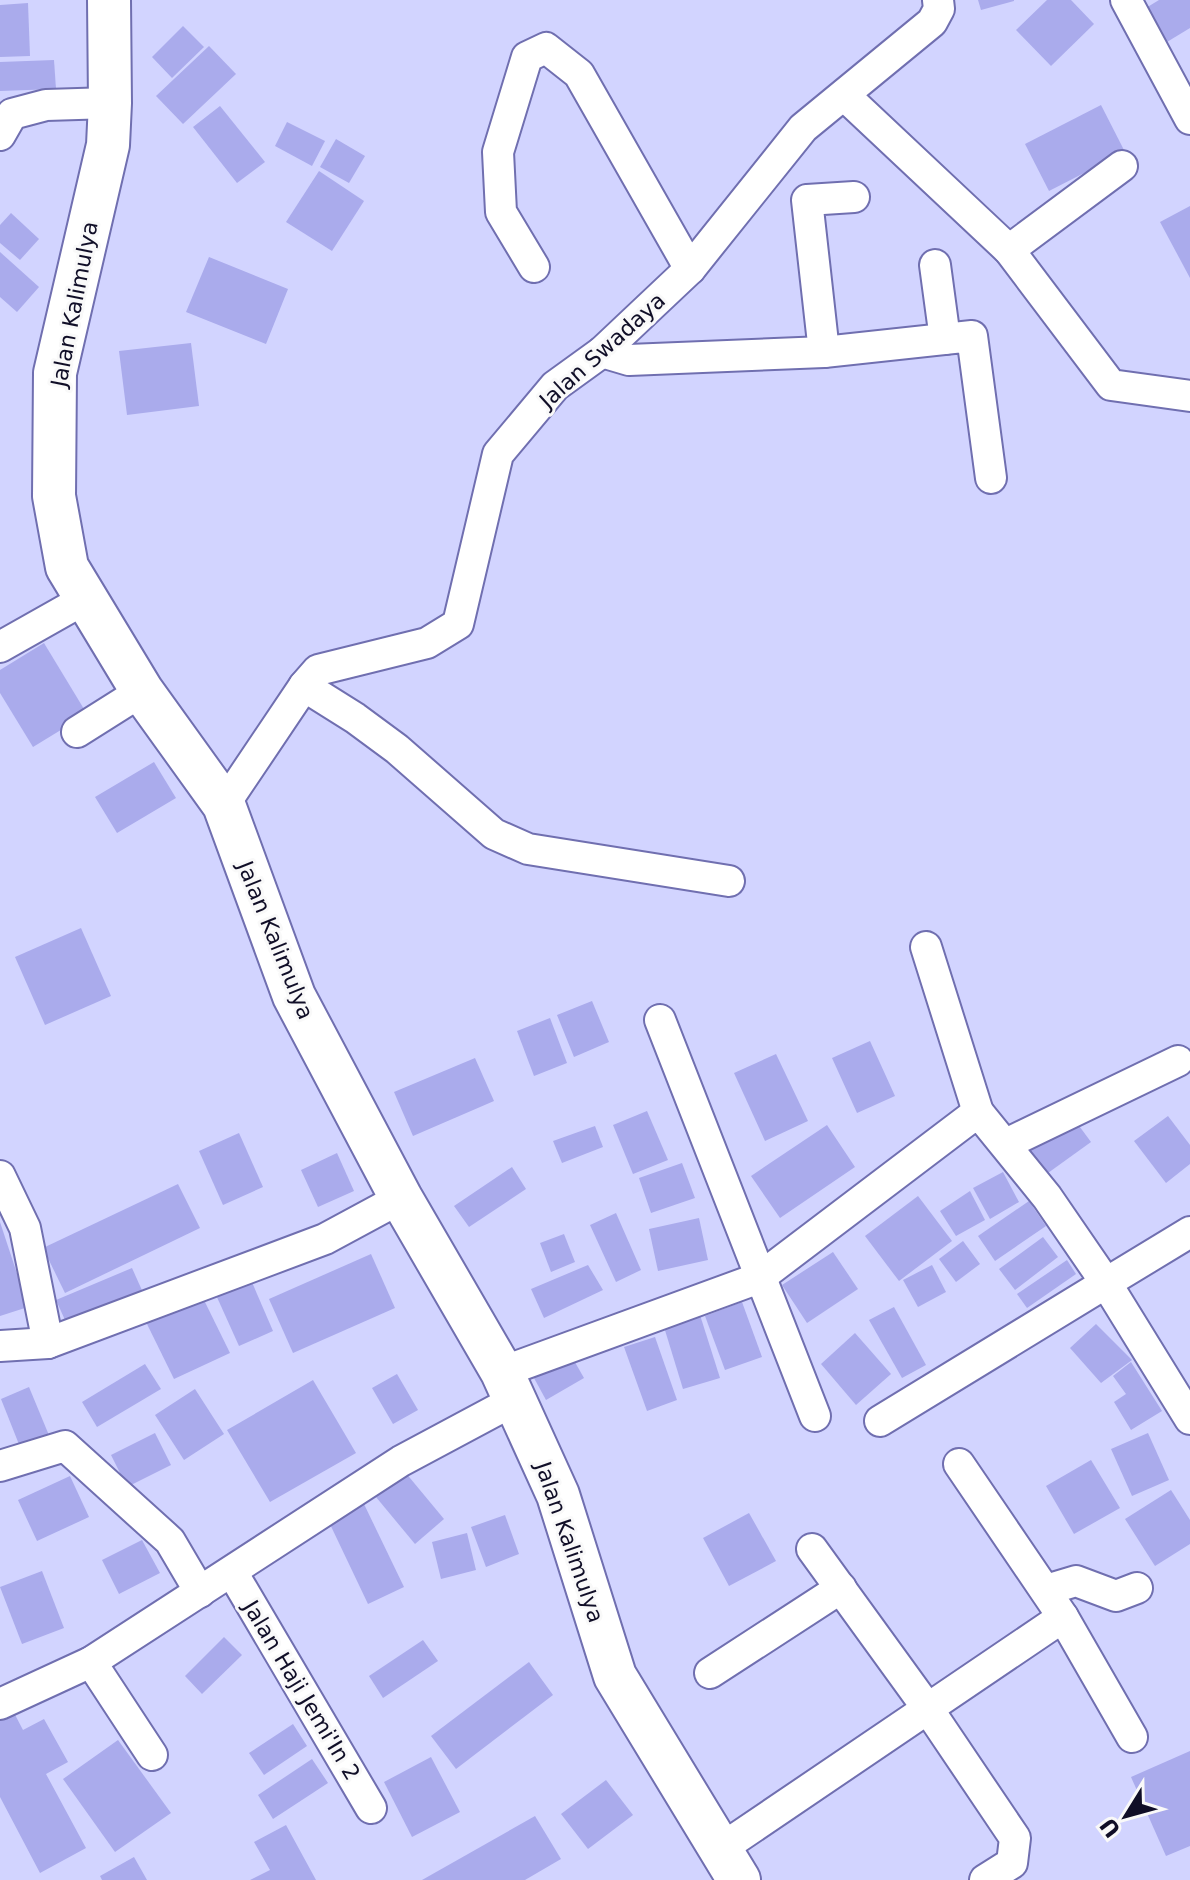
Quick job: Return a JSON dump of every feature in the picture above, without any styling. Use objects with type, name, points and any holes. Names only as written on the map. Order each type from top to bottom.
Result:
[{"type":"street","name":"Jalan Kalimulya","points":[[109,0],[108,145],[55,373],[54,496],[76,583],[142,691],[224,805],[294,996],[401,1198],[509,1386],[558,1495],[615,1676],[729,1865]]},
{"type":"street","name":"Jalan Swadaya","points":[[224,805],[318,670],[427,643],[458,624],[498,454],[555,386],[602,352],[690,269],[803,128],[932,22],[939,9],[938,0]]},
{"type":"street","points":[[1126,0],[1190,119]]},
{"type":"street","points":[[534,267],[501,212],[498,152],[527,57],[546,48],[579,74],[690,269]]},
{"type":"street","points":[[844,95],[1009,250],[1111,385],[1190,396]]},
{"type":"street","points":[[0,135],[12,114],[46,105],[110,103]]},
{"type":"street","points":[[1009,250],[1122,166]]},
{"type":"street","points":[[824,352],[807,200],[854,197]]},
{"type":"street","points":[[935,265],[945,339]]},
{"type":"street","points":[[602,352],[629,360],[824,352],[972,336],[991,478]]},
{"type":"street","points":[[0,647],[76,583]]},
{"type":"street","points":[[304,686],[397,749],[494,834],[528,849],[729,881]]},
{"type":"street","points":[[77,732],[142,691]]},
{"type":"street","points":[[926,947],[978,1112],[1047,1197],[1106,1283],[1190,1419]]},
{"type":"street","points":[[660,1020],[815,1416]]},
{"type":"street","points":[[1006,1144],[1178,1061]]},
{"type":"street","points":[[0,1704],[91,1662],[401,1461],[509,1386],[759,1278],[978,1112]]},
{"type":"street","points":[[0,1176],[25,1228],[48,1343]]},
{"type":"street","points":[[0,1346],[48,1343],[325,1239],[401,1198]]},
{"type":"street","points":[[880,1421],[1190,1232]]},
{"type":"street","points":[[0,1466],[65,1446],[170,1541],[200,1592]]},
{"type":"street","points":[[959,1464],[1046,1590],[1132,1737]]},
{"type":"street","points":[[812,1549],[928,1709],[1015,1838],[1012,1863],[985,1880]]},
{"type":"street","name":"Jalan Haji Jemi'In 2","points":[[232,1572],[371,1808]]},
{"type":"street","points":[[1046,1590],[1076,1581],[1116,1596],[1137,1588]]},
{"type":"street","points":[[710,1673],[841,1588]]},
{"type":"street","points":[[729,1865],[928,1709],[1063,1617]]},
{"type":"street","points":[[91,1662],[152,1755]]},
{"type":"building","points":[[978,0],[1014,0],[1014,1],[981,10]]},
{"type":"building","points":[[1047,0],[1071,0],[1094,24],[1051,66],[1016,30]]},
{"type":"building","points":[[1159,0],[1190,0],[1190,28],[1162,45],[1141,11]]},
{"type":"building","points":[[28,3],[30,56],[0,57],[0,5]]},
{"type":"building","points":[[183,26],[204,47],[172,78],[152,57]]},
{"type":"building","points":[[209,46],[236,74],[183,124],[156,96]]},
{"type":"building","points":[[54,60],[56,89],[0,91],[0,62]]},
{"type":"building","points":[[1101,105],[1125,152],[1049,191],[1025,144]]},
{"type":"building","points":[[220,106],[265,162],[237,183],[193,127]]},
{"type":"building","points":[[287,122],[325,141],[312,166],[275,146]]},
{"type":"building","points":[[336,139],[365,156],[349,183],[320,167]]},
{"type":"building","points":[[319,171],[364,201],[332,251],[286,222]]},
{"type":"building","points":[[1190,206],[1190,278],[1160,222]]},
{"type":"building","points":[[11,213],[39,239],[20,260],[0,243],[0,225]]},
{"type":"building","points":[[0,252],[39,287],[17,312],[0,297]]},
{"type":"building","points":[[209,257],[288,289],[266,344],[186,312]]},
{"type":"building","points":[[191,343],[199,406],[127,415],[119,351]]},
{"type":"building","points":[[44,643],[87,714],[33,747],[0,693],[0,670]]},
{"type":"building","points":[[154,762],[176,798],[117,833],[95,797]]},
{"type":"building","points":[[81,928],[111,996],[45,1025],[15,957]]},
{"type":"building","points":[[592,1001],[609,1042],[574,1057],[557,1015]]},
{"type":"building","points":[[550,1018],[567,1063],[534,1076],[517,1031]]},
{"type":"building","points":[[870,1041],[895,1096],[857,1113],[832,1058]]},
{"type":"building","points":[[776,1054],[808,1121],[765,1141],[734,1073]]},
{"type":"building","points":[[475,1058],[494,1101],[413,1136],[394,1092]]},
{"type":"building","points":[[647,1111],[668,1160],[633,1174],[613,1125]]},
{"type":"building","points":[[1168,1116],[1190,1145],[1190,1164],[1166,1183],[1134,1141]]},
{"type":"building","points":[[1074,1119],[1091,1142],[1041,1178],[1024,1154]]},
{"type":"building","points":[[827,1125],[855,1167],[780,1218],[751,1176]]},
{"type":"building","points":[[595,1126],[603,1147],[562,1163],[553,1141]]},
{"type":"building","points":[[239,1133],[263,1187],[223,1205],[199,1151]]},
{"type":"building","points":[[337,1153],[354,1191],[318,1207],[301,1170]]},
{"type":"building","points":[[682,1163],[695,1198],[651,1213],[639,1178]]},
{"type":"building","points":[[512,1167],[526,1189],[469,1227],[454,1206]]},
{"type":"building","points":[[1003,1172],[1019,1202],[990,1219],[973,1188]]},
{"type":"building","points":[[178,1184],[200,1228],[65,1293],[43,1248]]},
{"type":"building","points":[[970,1191],[985,1220],[956,1236],[940,1211]]},
{"type":"building","points":[[918,1196],[952,1241],[899,1281],[865,1236]]},
{"type":"building","points":[[1029,1201],[1046,1226],[995,1261],[978,1236]]},
{"type":"building","points":[[616,1213],[641,1270],[616,1282],[590,1225]]},
{"type":"building","points":[[699,1218],[708,1260],[658,1271],[649,1229]]},
{"type":"building","points":[[0,1222],[28,1307],[0,1316]]},
{"type":"building","points":[[564,1234],[575,1262],[551,1272],[540,1243]]},
{"type":"building","points":[[1043,1237],[1058,1257],[1015,1290],[999,1269]]},
{"type":"building","points":[[963,1241],[980,1264],[956,1282],[939,1259]]},
{"type":"building","points":[[833,1252],[858,1289],[807,1323],[782,1285]]},
{"type":"building","points":[[371,1254],[395,1308],[293,1353],[269,1299]]},
{"type":"building","points":[[1067,1260],[1076,1274],[1027,1308],[1017,1294]]},
{"type":"building","points":[[588,1265],[603,1290],[544,1318],[531,1289]]},
{"type":"building","points":[[932,1265],[946,1292],[918,1307],[903,1280]]},
{"type":"building","points":[[132,1268],[145,1297],[69,1329],[56,1300]]},
{"type":"building","points":[[251,1280],[273,1331],[239,1346],[216,1295]]},
{"type":"building","points":[[202,1296],[230,1353],[174,1379],[146,1322]]},
{"type":"building","points":[[742,1302],[762,1357],[725,1370],[705,1316]]},
{"type":"building","points":[[894,1307],[926,1365],[902,1378],[869,1320]]},
{"type":"building","points":[[700,1315],[720,1378],[683,1389],[664,1327]]},
{"type":"building","points":[[1096,1324],[1132,1360],[1101,1383],[1070,1348]]},
{"type":"building","points":[[855,1333],[891,1374],[856,1405],[821,1364]]},
{"type":"building","points":[[655,1337],[677,1400],[647,1411],[624,1347]]},
{"type":"building","points":[[572,1357],[584,1378],[546,1400],[534,1378]]},
{"type":"building","points":[[1131,1362],[1162,1411],[1131,1430],[1114,1402],[1126,1394],[1113,1376]]},
{"type":"building","points":[[145,1364],[161,1389],[97,1427],[82,1402]]},
{"type":"building","points":[[397,1374],[418,1410],[393,1424],[372,1388]]},
{"type":"building","points":[[313,1380],[356,1453],[270,1502],[227,1430]]},
{"type":"building","points":[[29,1387],[53,1445],[24,1457],[1,1399]]},
{"type":"building","points":[[195,1389],[224,1434],[184,1460],[155,1415]]},
{"type":"building","points":[[155,1433],[171,1465],[127,1487],[111,1455]]},
{"type":"building","points":[[1148,1433],[1169,1480],[1132,1496],[1111,1449]]},
{"type":"building","points":[[1091,1460],[1120,1508],[1074,1534],[1046,1486]]},
{"type":"building","points":[[400,1466],[444,1519],[415,1544],[371,1491]]},
{"type":"building","points":[[70,1476],[89,1517],[37,1541],[18,1500]]},
{"type":"building","points":[[1171,1490],[1190,1520],[1190,1544],[1155,1566],[1125,1519]]},
{"type":"building","points":[[363,1502],[404,1587],[368,1604],[328,1520]]},
{"type":"building","points":[[749,1513],[776,1561],[729,1586],[703,1538]]},
{"type":"building","points":[[505,1515],[519,1554],[486,1567],[471,1527]]},
{"type":"building","points":[[467,1533],[476,1570],[441,1579],[432,1542]]},
{"type":"building","points":[[142,1540],[160,1573],[119,1594],[102,1560]]},
{"type":"building","points":[[42,1571],[64,1628],[22,1644],[0,1587]]},
{"type":"building","points":[[224,1637],[242,1655],[202,1694],[185,1676]]},
{"type":"building","points":[[423,1640],[438,1661],[383,1698],[369,1676]]},
{"type":"building","points":[[529,1662],[553,1695],[456,1769],[431,1736]]},
{"type":"building","points":[[12,1709],[23,1730],[44,1719],[68,1762],[46,1774],[86,1848],[40,1873],[0,1797],[0,1715]]},
{"type":"building","points":[[293,1724],[307,1746],[264,1775],[249,1753]]},
{"type":"building","points":[[118,1740],[171,1813],[115,1852],[63,1779]]},
{"type":"building","points":[[1190,1751],[1190,1846],[1166,1856],[1131,1777]]},
{"type":"building","points":[[431,1757],[460,1812],[412,1837],[384,1782]]},
{"type":"building","points":[[312,1759],[328,1783],[273,1819],[258,1795]]},
{"type":"building","points":[[606,1780],[633,1815],[588,1849],[561,1814]]},
{"type":"building","points":[[535,1816],[561,1859],[525,1880],[422,1880]]},
{"type":"building","points":[[286,1825],[316,1880],[250,1880],[270,1870],[254,1842]]},
{"type":"building","points":[[134,1857],[147,1880],[102,1880],[100,1876]]}]
